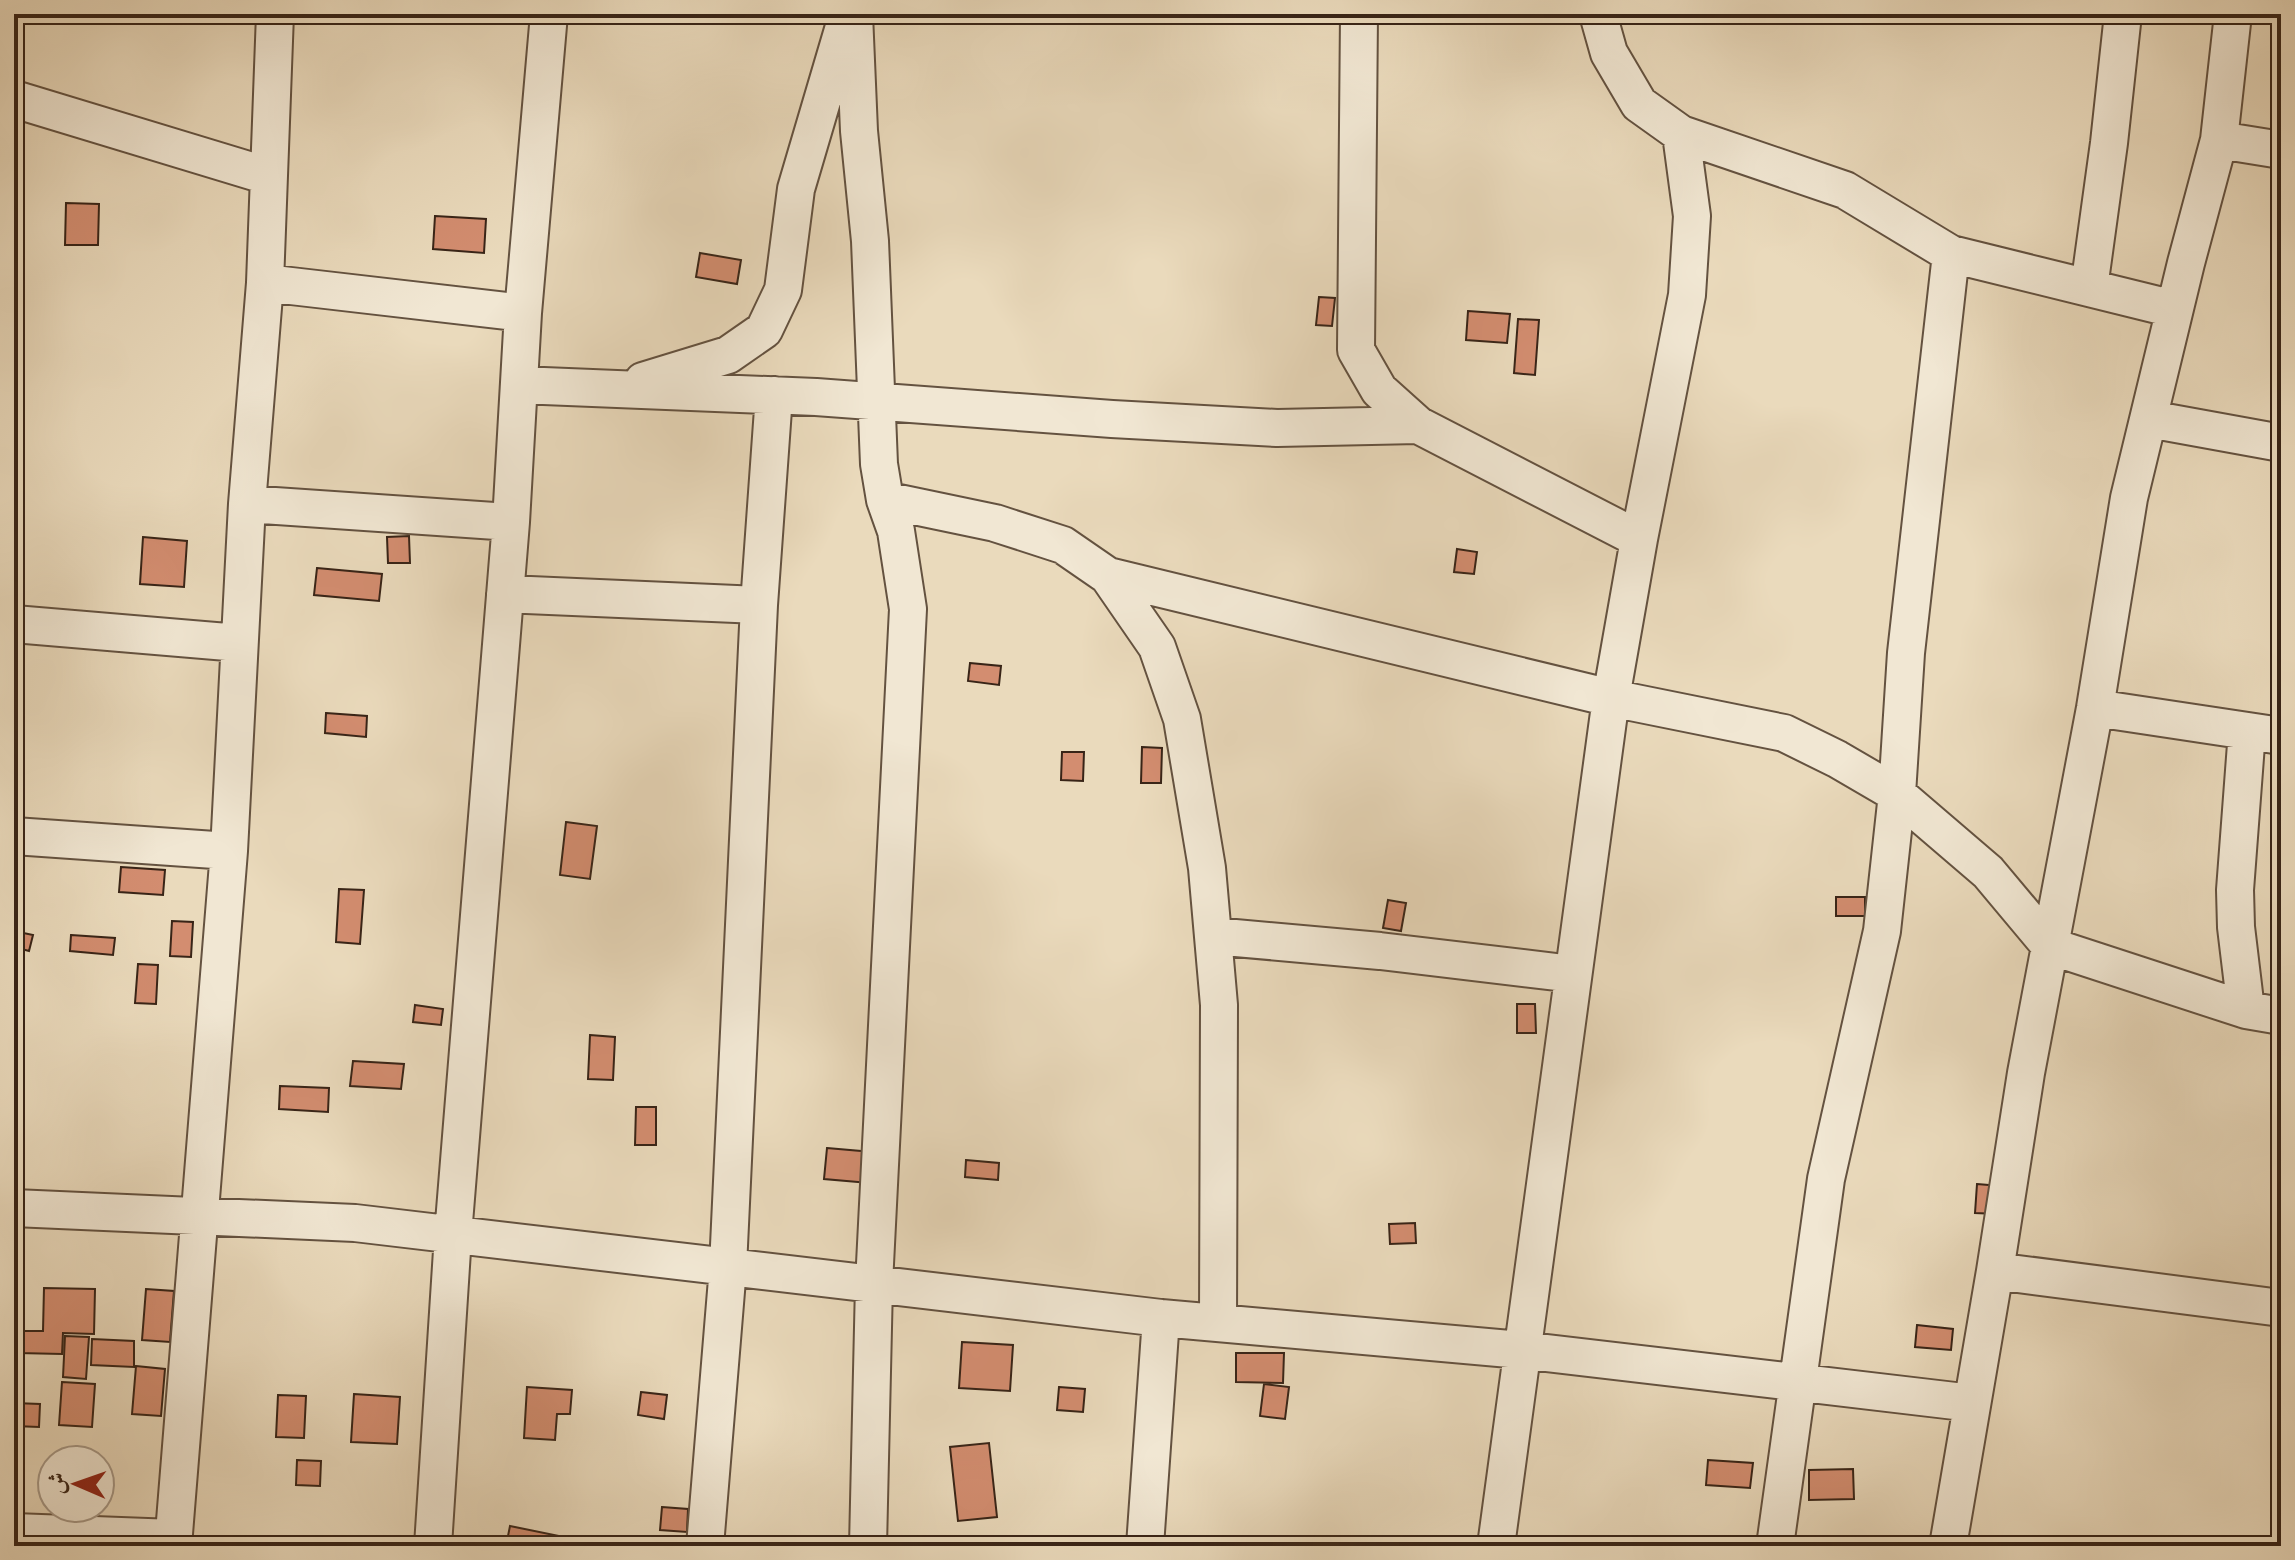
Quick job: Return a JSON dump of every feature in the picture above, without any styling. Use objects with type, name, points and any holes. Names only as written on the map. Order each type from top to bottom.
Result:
[{"type":"street","points":[[14,1532],[174,1542],[229,851],[247,504],[265,283],[275,14]]},
{"type":"street","points":[[433,1546],[453,1235],[511,522],[523,313],[549,14]]},
{"type":"street","points":[[610,390],[728,355],[764,330],[783,290],[796,189],[817,110],[851,14]]},
{"type":"street","points":[[851,14],[870,241],[879,464],[885,500],[896,531],[908,609],[874,1284],[868,1546]]},
{"type":"street","points":[[1359,14],[1356,350],[1379,390],[1418,425],[1639,539]]},
{"type":"street","points":[[1598,14],[1609,53],[1639,104],[1681,134],[1845,190],[1951,254],[2174,309]]},
{"type":"street","points":[[2089,288],[2123,14]]},
{"type":"street","points":[[1948,1546],[2026,1073],[2095,708],[2129,498],[2174,309],[2219,140],[2233,14]]},
{"type":"street","points":[[14,99],[268,176]]},
{"type":"street","points":[[1496,1546],[1611,698],[1687,295],[1692,216],[1681,134]]},
{"type":"street","points":[[2219,140],[2281,150]]},
{"type":"street","points":[[1775,1546],[1826,1179],[1882,931],[1897,794],[1906,653],[1951,254]]},
{"type":"street","points":[[265,283],[523,313]]},
{"type":"street","points":[[519,385],[774,395],[1277,428],[1418,425]]},
{"type":"street","points":[[705,1546],[728,1267],[759,605],[774,395]]},
{"type":"street","points":[[2149,419],[2281,443]]},
{"type":"street","points":[[885,500],[995,523],[1063,545],[1108,576],[1157,647],[1182,719],[1207,868],[1219,1005],[1218,1322]]},
{"type":"street","points":[[247,504],[511,522]]},
{"type":"street","points":[[1108,576],[1611,698],[1784,733],[1897,794],[1988,872],[2050,946],[2264,1013]]},
{"type":"street","points":[[505,594],[759,605]]},
{"type":"street","points":[[14,624],[239,643]]},
{"type":"street","points":[[2095,708],[2264,734],[2235,890],[2236,927],[2264,1013]]},
{"type":"street","points":[[14,836],[229,851]]},
{"type":"street","points":[[1213,936],[1380,951],[1573,974]]},
{"type":"street","points":[[14,1208],[355,1223],[1161,1318],[1521,1350],[1972,1403]]},
{"type":"street","points":[[1995,1271],[2281,1308]]},
{"type":"street","points":[[1145,1546],[1161,1318]]},
{"type":"building","points":[[66,203],[99,204],[98,245],[65,245]]},
{"type":"building","points":[[435,216],[486,219],[484,253],[433,249]]},
{"type":"building","points":[[700,253],[741,260],[737,284],[696,277]]},
{"type":"building","points":[[1319,297],[1335,298],[1332,326],[1316,325]]},
{"type":"building","points":[[1468,311],[1510,314],[1507,343],[1466,340]]},
{"type":"building","points":[[1518,319],[1539,320],[1535,375],[1514,373]]},
{"type":"building","points":[[409,536],[410,563],[388,563],[387,537]]},
{"type":"building","points":[[143,537],[187,541],[184,587],[140,584]]},
{"type":"building","points":[[1457,549],[1477,552],[1474,574],[1454,572]]},
{"type":"building","points":[[317,568],[382,574],[379,601],[314,595]]},
{"type":"building","points":[[970,663],[1001,666],[999,685],[968,681]]},
{"type":"building","points":[[326,713],[367,716],[366,737],[325,733]]},
{"type":"building","points":[[1142,747],[1162,748],[1161,783],[1141,783]]},
{"type":"building","points":[[1062,752],[1084,752],[1083,781],[1061,780]]},
{"type":"building","points":[[566,822],[597,826],[590,879],[560,875]]},
{"type":"building","points":[[121,867],[165,870],[163,895],[119,892]]},
{"type":"building","points":[[339,889],[364,890],[360,944],[336,942]]},
{"type":"building","points":[[1836,897],[1865,897],[1865,916],[1836,916]]},
{"type":"building","points":[[1388,900],[1406,903],[1401,931],[1383,928]]},
{"type":"building","points":[[172,921],[193,922],[191,957],[170,956]]},
{"type":"building","points":[[14,931],[33,935],[29,951],[14,947]]},
{"type":"building","points":[[71,935],[115,938],[113,955],[70,951]]},
{"type":"building","points":[[138,964],[158,965],[156,1004],[135,1003]]},
{"type":"building","points":[[1517,1004],[1535,1004],[1536,1033],[1517,1033]]},
{"type":"building","points":[[415,1005],[443,1009],[441,1025],[413,1022]]},
{"type":"building","points":[[590,1035],[615,1037],[613,1080],[588,1079]]},
{"type":"building","points":[[353,1061],[404,1064],[401,1089],[350,1086]]},
{"type":"building","points":[[280,1086],[329,1088],[328,1112],[279,1109]]},
{"type":"building","points":[[636,1107],[656,1107],[656,1145],[635,1145]]},
{"type":"building","points":[[827,1148],[895,1154],[892,1185],[824,1179]]},
{"type":"building","points":[[966,1160],[999,1163],[998,1180],[965,1177]]},
{"type":"building","points":[[1977,1184],[2024,1188],[2021,1215],[1975,1213]]},
{"type":"building","points":[[1415,1223],[1416,1243],[1390,1244],[1389,1224]]},
{"type":"building","points":[[44,1288],[95,1289],[94,1334],[63,1333],[62,1354],[18,1353],[19,1331],[43,1331]]},
{"type":"building","points":[[146,1289],[174,1291],[170,1342],[142,1340]]},
{"type":"building","points":[[1917,1325],[1953,1329],[1951,1350],[1915,1347]]},
{"type":"building","points":[[65,1336],[89,1337],[86,1379],[63,1377]]},
{"type":"building","points":[[92,1339],[134,1341],[134,1367],[91,1365]]},
{"type":"building","points":[[962,1342],[1013,1345],[1010,1391],[959,1388]]},
{"type":"building","points":[[1236,1353],[1284,1353],[1283,1383],[1236,1382]]},
{"type":"building","points":[[136,1366],[165,1369],[161,1416],[132,1414]]},
{"type":"building","points":[[62,1382],[95,1384],[92,1427],[59,1425]]},
{"type":"building","points":[[1264,1384],[1289,1387],[1285,1419],[1260,1416]]},
{"type":"building","points":[[527,1387],[572,1390],[570,1414],[557,1414],[555,1440],[524,1438]]},
{"type":"building","points":[[1059,1387],[1085,1389],[1083,1412],[1057,1410]]},
{"type":"building","points":[[641,1392],[667,1395],[664,1419],[638,1415]]},
{"type":"building","points":[[354,1394],[400,1397],[397,1444],[351,1442]]},
{"type":"building","points":[[278,1395],[306,1396],[304,1438],[276,1437]]},
{"type":"building","points":[[14,1403],[40,1404],[39,1427],[14,1426]]},
{"type":"building","points":[[989,1443],[997,1517],[958,1521],[950,1447]]},
{"type":"building","points":[[297,1460],[321,1461],[320,1486],[296,1485]]},
{"type":"building","points":[[1708,1460],[1753,1463],[1750,1488],[1706,1485]]},
{"type":"building","points":[[1853,1469],[1854,1499],[1809,1500],[1809,1470]]},
{"type":"building","points":[[662,1507],[688,1509],[687,1532],[660,1530]]},
{"type":"building","points":[[510,1526],[559,1536],[557,1546],[506,1546]]}]
